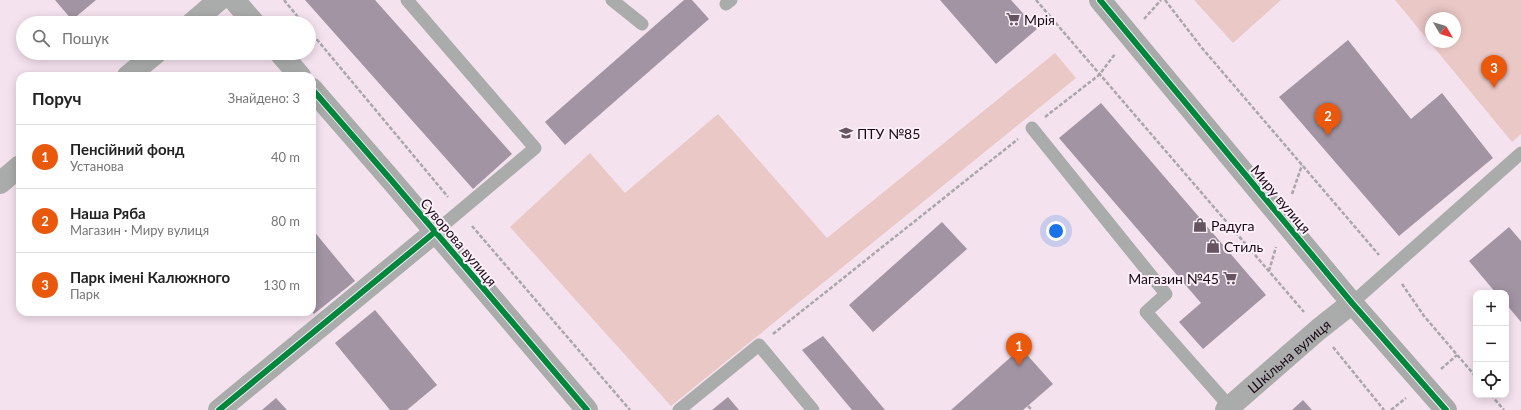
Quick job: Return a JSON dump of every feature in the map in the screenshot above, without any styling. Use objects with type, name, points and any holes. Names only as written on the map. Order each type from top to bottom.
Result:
[{"type":"street","points":[[200,16],[219,0]]},
{"type":"street","points":[[234,0],[248,16]]},
{"type":"street","name":"Миру вулиця","points":[[1100,0],[1352,303],[1446,410]]},
{"type":"street","points":[[133,72],[147,60]]},
{"type":"street","points":[[286,60],[297,72]]},
{"type":"street","name":"Суворова вулиця","points":[[316,95],[392,181],[587,410]]},
{"type":"street","points":[[0,183],[16,169]]},
{"type":"street","points":[[219,410],[435,232]]},
{"type":"street","name":"Шкільна вулиця","points":[[1228,408],[1319,329],[1352,303]]},
{"type":"lane","points":[[407,0],[535,148],[435,232]]},
{"type":"lane","points":[[612,0],[642,24]]},
{"type":"lane","points":[[1032,128],[1166,294],[1146,312],[1228,408]]},
{"type":"lane","points":[[1352,303],[1520,156]]},
{"type":"lane","points":[[678,410],[758,346],[813,410]]},
{"type":"path","points":[[284,0],[297,16]]},
{"type":"path","points":[[1036,0],[1319,329],[1384,410]]},
{"type":"path","points":[[1165,0],[1202,48],[1391,269],[1424,316],[1473,373]]},
{"type":"path","points":[[758,346],[1099,75]]},
{"type":"path","points":[[1494,398],[1504,410]]},
{"type":"path","points":[[1028,406],[1032,410]]},
{"type":"shaded area","points":[[1194,0],[1281,0],[1233,43]]},
{"type":"shaded area","points":[[1395,0],[1521,0],[1521,134],[1512,142],[1435,48],[1461,48],[1461,12],[1425,12],[1425,36]]},
{"type":"shaded area","points":[[1055,53],[1076,78],[671,406],[510,227],[590,153],[625,193],[718,114],[827,238]]},
{"type":"building","points":[[55,0],[96,0],[77,16],[69,16]]},
{"type":"building","points":[[305,0],[375,0],[512,154],[473,189]]},
{"type":"building","points":[[684,0],[692,0],[709,19],[565,145],[545,122]]},
{"type":"building","points":[[940,0],[1011,0],[1037,29],[996,64]]},
{"type":"building","points":[[1348,40],[1411,119],[1442,93],[1493,158],[1399,236],[1279,97]]},
{"type":"building","points":[[1101,103],[1266,295],[1203,349],[1179,322],[1201,303],[1059,138]]},
{"type":"building","points":[[942,222],[967,249],[873,332],[849,305]]},
{"type":"building","points":[[1509,227],[1521,241],[1521,322],[1509,308],[1509,290],[1493,290],[1469,261]]},
{"type":"building","points":[[316,234],[355,281],[316,312]]},
{"type":"building","points":[[375,310],[437,385],[407,410],[390,410],[335,343]]},
{"type":"building","points":[[823,336],[885,410],[852,410],[802,350]]},
{"type":"building","points":[[1021,348],[1053,384],[1023,410],[951,410]]},
{"type":"building","points":[[728,397],[739,410],[712,410]]},
{"type":"building","points":[[276,398],[287,410],[262,410]]},
{"type":"building","points":[[1303,400],[1312,410],[1292,410]]},
{"type":"cycle path","points":[[1100,0],[1352,303],[1446,410]]},
{"type":"cycle path","points":[[316,94],[587,410]]},
{"type":"cycle path","points":[[219,410],[435,232]]},
{"type":"place","name":"Мрія","points":[[1013,19]]},
{"type":"place","name":"Парк імені Калюжного","points":[[1494,88]]},
{"type":"place","name":"ПТУ №85","points":[[846,133]]},
{"type":"place","name":"Наша Ряба","points":[[1328,136]]},
{"type":"place","name":"Радуга","points":[[1200,225]]},
{"type":"place","name":"Стиль","points":[[1213,246]]},
{"type":"place","name":"Магазин №45","points":[[1230,278]]},
{"type":"place","name":"Пенсійний фонд","points":[[1019,366]]}]
